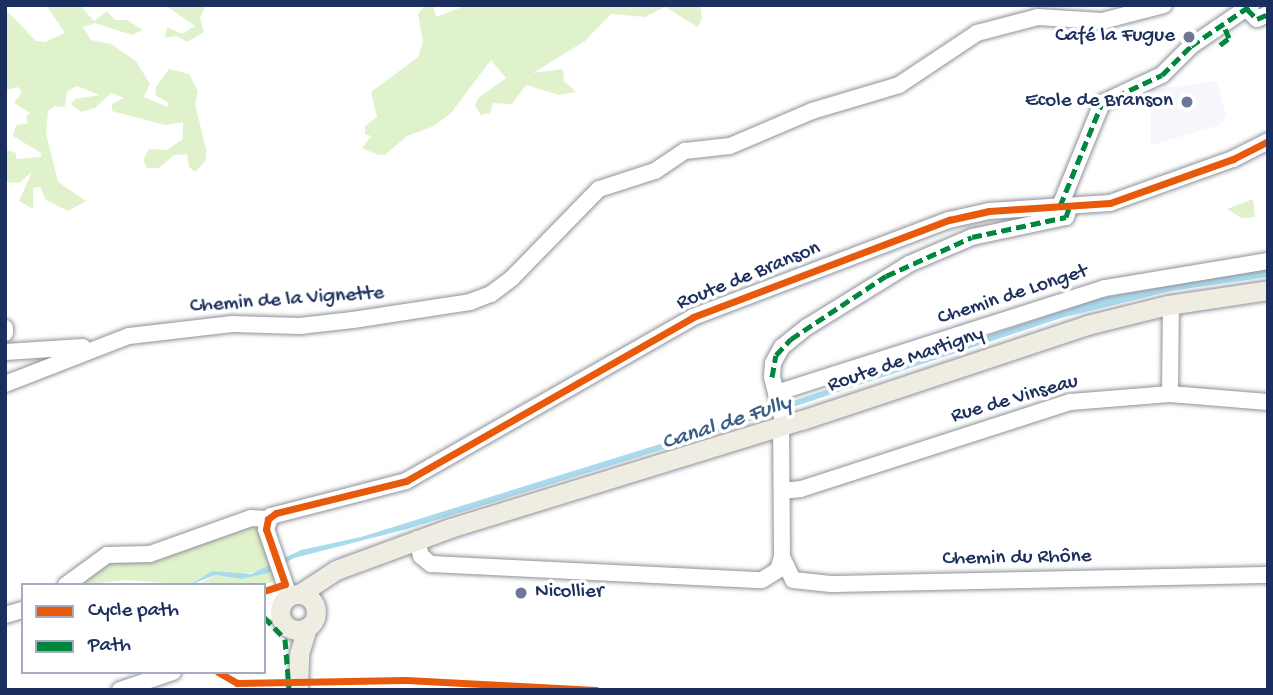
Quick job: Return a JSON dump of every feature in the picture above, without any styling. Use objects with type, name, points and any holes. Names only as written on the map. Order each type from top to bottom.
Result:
[{"type":"main road","name":"Route de Martigny","points":[[291,606],[326,575],[417,539],[1087,325],[1171,304],[1268,290]]},
{"type":"main road","points":[[291,606],[299,654],[299,683]]},
{"type":"street","name":"Chemin de la Vignette","points":[[5,384],[102,344],[129,336],[232,324],[300,326],[428,311],[470,302],[491,294],[512,278],[599,189],[654,171],[685,151],[730,146],[812,111],[899,85],[977,33],[1038,17],[1102,21],[1164,5]]},
{"type":"street","points":[[417,539],[421,556],[430,564],[755,580],[775,573],[782,557],[782,423],[773,363],[782,347],[862,291],[956,243],[1066,217],[1065,207],[1102,103],[1162,75],[1191,46],[1249,7],[1257,19],[1268,14]]},
{"type":"street","name":"Route de Branson","points":[[69,583],[107,555],[150,554],[251,518],[268,519],[285,509],[406,481],[693,317],[820,265],[959,217],[1110,202],[1233,159],[1268,141]]},
{"type":"street","name":"Chemin de Longet","points":[[776,396],[1105,288],[1268,261]]},
{"type":"street","points":[[1170,394],[1171,304]]},
{"type":"street","points":[[5,352],[102,344]]},
{"type":"street","name":"Rue de Vinseau","points":[[782,491],[801,489],[1048,408],[1170,394],[1268,402]]},
{"type":"street","points":[[266,601],[291,606],[272,547],[268,519]]},
{"type":"street","name":"Chemin du Rhône","points":[[782,557],[790,577],[811,583],[1268,575]]},
{"type":"street","points":[[120,690],[167,674]]},
{"type":"shaded area","name":"Ecole de Branson","points":[[1217,81],[1226,115],[1220,125],[1151,145],[1151,90]]},
{"type":"green space","points":[[46,5],[80,5],[94,21],[107,11],[115,20],[127,20],[143,30],[132,35],[95,23],[83,27],[91,40],[111,44],[136,61],[150,84],[144,97],[167,107],[169,103],[155,95],[156,87],[169,69],[189,74],[198,91],[195,104],[206,149],[206,160],[195,172],[189,167],[187,154],[174,155],[159,168],[147,168],[143,160],[149,149],[167,150],[183,139],[183,122],[165,125],[112,111],[112,104],[124,98],[111,93],[95,108],[81,112],[71,104],[75,99],[100,95],[77,86],[67,92],[65,107],[55,106],[48,111],[46,133],[58,182],[86,201],[68,211],[46,200],[40,187],[33,188],[33,209],[19,201],[32,172],[19,183],[5,182],[5,150],[16,153],[16,159],[41,157],[41,153],[13,136],[16,125],[28,123],[26,117],[30,113],[14,103],[22,92],[18,87],[5,90],[5,9],[36,41],[45,42],[65,33]]},
{"type":"green space","points":[[165,5],[206,5],[200,18],[204,32],[187,42],[176,36],[165,38],[167,27],[182,34],[195,26]]},
{"type":"green space","points":[[425,5],[433,5],[436,17],[462,7],[494,5],[700,5],[702,18],[698,27],[665,7],[645,17],[611,14],[585,41],[533,73],[563,69],[564,81],[576,92],[559,95],[526,85],[512,104],[493,103],[490,113],[481,115],[475,106],[478,98],[506,78],[491,60],[451,113],[434,126],[407,136],[385,155],[376,154],[362,148],[371,136],[365,134],[365,126],[377,117],[371,92],[418,57],[423,42],[418,14]]},
{"type":"green space","points":[[1253,199],[1255,217],[1241,218],[1227,209]]},
{"type":"green space","points":[[249,523],[259,530],[271,563],[260,571],[239,575],[216,571],[194,583],[127,580],[80,583],[106,561]]},
{"type":"green space","points":[[273,571],[274,581],[266,583],[201,583],[215,575],[242,579]]},
{"type":"water","name":"Canal de Fully","points":[[1268,268],[1268,277],[1171,291],[1061,318],[693,440],[407,529],[294,558],[268,573],[242,579],[215,575],[193,583],[212,571],[251,574],[301,550],[361,537],[715,427],[1100,298]]},
{"type":"marked path","points":[[1060,206],[1102,103],[1162,75],[1191,46],[1251,5]]},
{"type":"marked path","points":[[1247,9],[1257,19],[1268,14]]},
{"type":"marked path","points":[[1220,45],[1229,38],[1224,26]]},
{"type":"marked path","points":[[772,377],[776,355],[791,339],[886,276],[972,237],[1066,217],[1069,208]]},
{"type":"marked path","points":[[266,619],[285,639],[289,689]]},
{"type":"cycle path","points":[[266,590],[285,584],[266,529],[268,519],[276,513],[406,481],[693,317],[949,220],[989,211],[1110,203],[1233,159],[1268,141]]},
{"type":"cycle path","points":[[221,674],[237,683],[406,680],[596,690]]},
{"type":"place","name":"Café la Fugue","points":[[1189,37]]},
{"type":"place","name":"Ecole de Branson","points":[[1187,102]]},
{"type":"place","name":"Nicollier","points":[[521,593]]}]
